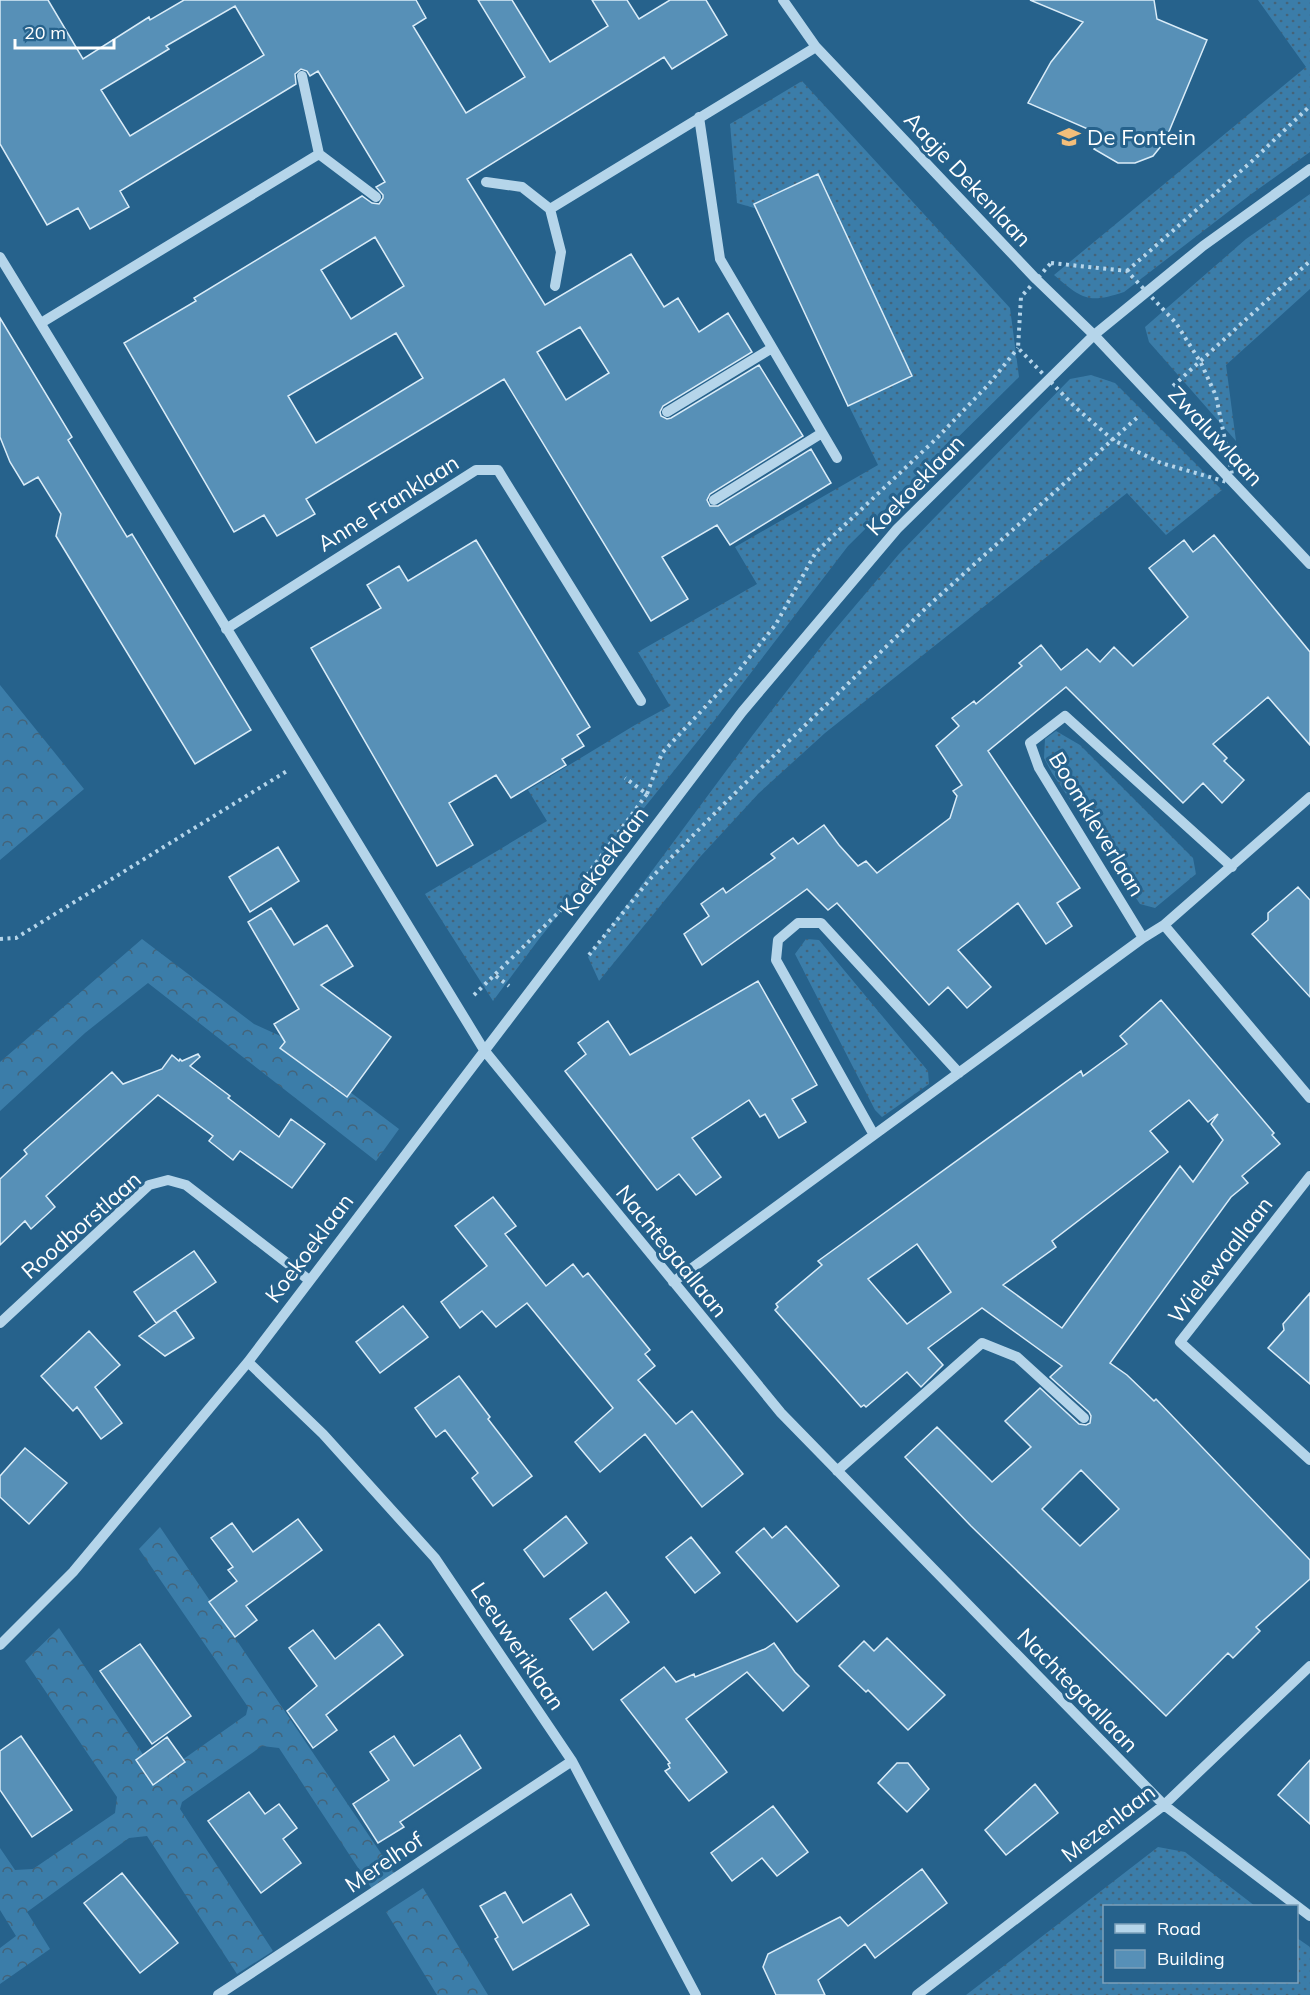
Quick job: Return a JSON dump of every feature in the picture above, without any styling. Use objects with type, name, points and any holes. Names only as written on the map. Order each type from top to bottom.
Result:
[{"type":"street","name":"Aagje Dekenlaan","points":[[783,0],[816,47],[1036,279],[1094,334]]},
{"type":"street","points":[[550,209],[816,47]]},
{"type":"street","points":[[302,76],[320,154],[376,197]]},
{"type":"street","points":[[699,117],[720,260],[837,458]]},
{"type":"street","points":[[41,323],[320,154]]},
{"type":"street","name":"Koekoeklaan","points":[[0,1645],[73,1572],[248,1362],[742,712],[897,529],[1094,334],[1203,246],[1310,169]]},
{"type":"street","points":[[486,182],[522,187],[550,209],[561,252],[555,286]]},
{"type":"street","points":[[0,257],[484,1050]]},
{"type":"street","name":"Zwaluwlaan","points":[[1094,334],[1310,564]]},
{"type":"street","points":[[667,412],[772,348]]},
{"type":"street","points":[[714,500],[822,433]]},
{"type":"street","name":"Anne Franklaan","points":[[226,629],[476,470],[498,470],[641,701]]},
{"type":"street","name":"Boomkleverlaan","points":[[1143,938],[1039,768],[1030,744],[1065,716],[1232,867]]},
{"type":"street","points":[[673,1282],[1143,938],[1164,926],[1310,797]]},
{"type":"street","points":[[874,1136],[776,960],[778,940],[798,923],[821,922],[959,1073]]},
{"type":"street","points":[[1164,926],[1310,1098]]},
{"type":"street","name":"Nachtegaallaan","points":[[484,1050],[781,1413],[1164,1805],[1296,1905]]},
{"type":"street","name":"Wielewaallaan","points":[[1310,1176],[1180,1342],[1310,1460]]},
{"type":"street","name":"Roodborstlaan","points":[[0,1323],[149,1185],[168,1180],[186,1185],[309,1280]]},
{"type":"street","points":[[837,1471],[982,1343],[1017,1357],[1084,1418]]},
{"type":"street","name":"Leeuweriklaan","points":[[248,1362],[323,1434],[435,1558],[572,1761],[696,1995]]},
{"type":"street","name":"Mezenlaan","points":[[917,1995],[1164,1805],[1310,1666]]},
{"type":"street","name":"Merelhof","points":[[218,1995],[572,1761]]},
{"type":"street","name":"Nachtegaallaan","points":[[1298,1907],[1310,1916]]},
{"type":"path","points":[[1127,271],[1251,162],[1310,106]]},
{"type":"path","points":[[586,959],[650,879],[928,606],[1201,363],[1310,261]]},
{"type":"path","points":[[583,880],[647,794],[663,753],[736,674],[776,624],[816,552],[936,439],[989,384],[1018,348],[1021,297],[1052,263],[1127,271],[1176,323],[1201,363],[1215,396],[1234,484],[1161,463],[1113,440],[1048,380],[1018,348]]},
{"type":"path","points":[[0,939],[15,938],[305,759]]},
{"type":"path","points":[[625,778],[647,794]]},
{"type":"path","points":[[459,1009],[496,976],[562,908]]},
{"type":"green space","points":[[1258,0],[1310,0],[1310,152],[1124,292],[1102,298],[1079,294],[1054,275],[1306,67]]},
{"type":"green space","points":[[802,81],[1010,308],[1019,377],[848,546],[717,717],[539,939],[493,1001],[425,894],[547,821],[528,790],[670,706],[638,652],[757,584],[735,547],[878,465],[847,402],[761,210],[737,203],[730,124]]},
{"type":"green space","points":[[1310,194],[1310,289],[1226,365],[1236,441],[1149,342],[1145,327],[1246,239]]},
{"type":"green space","points":[[1091,375],[1115,383],[1222,490],[1166,535],[1127,493],[825,733],[759,793],[700,857],[599,981],[588,957],[827,639],[899,554],[1070,379]]},
{"type":"green space","points":[[0,685],[84,789],[0,860]]},
{"type":"green space","points":[[1056,731],[1080,745],[1193,858],[1196,874],[1155,908],[1140,904],[1052,773],[1044,758],[1045,739]]},
{"type":"green space","points":[[142,939],[254,1024],[309,1049],[321,1070],[399,1129],[376,1161],[148,983],[85,1033],[0,1111],[0,1062]]},
{"type":"green space","points":[[806,939],[819,940],[928,1071],[929,1084],[882,1117],[875,1110],[795,954]]},
{"type":"green space","points":[[160,1527],[395,1874],[372,1889],[279,1748],[262,1746],[182,1802],[180,1809],[273,1951],[237,1974],[147,1836],[129,1838],[27,1912],[50,1949],[0,1984],[0,1948],[16,1936],[0,1910],[0,1848],[15,1870],[33,1869],[115,1813],[117,1797],[25,1661],[59,1628],[158,1777],[246,1715],[248,1707],[139,1549]]},
{"type":"green space","points":[[1158,1847],[1185,1852],[1254,1905],[1103,1905],[1103,1983],[1298,1983],[1298,1939],[1310,1947],[1310,1995],[966,1995]]},
{"type":"green space","points":[[423,1888],[488,1995],[437,1995],[386,1912]]},
{"type":"building","points":[[0,0],[48,0],[83,59],[149,17],[150,20],[184,0],[416,0],[426,18],[413,26],[466,113],[525,77],[478,0],[512,0],[550,62],[608,26],[592,0],[627,0],[639,19],[670,0],[706,0],[727,35],[672,69],[664,57],[467,179],[545,305],[631,254],[664,307],[678,298],[699,332],[728,313],[752,352],[663,406],[661,416],[671,418],[759,365],[803,436],[710,494],[707,500],[710,506],[718,506],[811,449],[831,483],[730,545],[717,525],[662,557],[688,599],[651,621],[504,379],[306,499],[315,514],[277,536],[264,515],[234,532],[124,343],[196,301],[194,298],[362,196],[372,203],[379,204],[383,195],[376,187],[385,182],[318,71],[310,76],[307,71],[301,69],[295,74],[296,84],[120,191],[129,207],[90,229],[78,208],[47,225],[0,144]],"holes":[[[235,6],[264,55],[130,136],[101,90],[169,49],[166,46]],[[375,237],[404,286],[351,319],[321,270]],[[580,327],[609,373],[566,400],[537,352]],[[396,333],[423,378],[316,443],[288,396]]]},
{"type":"building","points":[[1030,0],[1154,0],[1157,19],[1207,40],[1165,141],[1153,156],[1135,163],[1118,163],[1094,149],[1104,136],[1028,103],[1051,62],[1083,22]]},
{"type":"building","points":[[818,174],[912,376],[848,406],[754,204]]},
{"type":"building","points":[[0,318],[72,437],[68,440],[127,537],[132,534],[251,730],[195,764],[56,536],[61,514],[38,477],[24,485],[10,462],[0,437]]},
{"type":"building","points":[[1214,535],[1310,652],[1310,745],[1268,697],[1213,744],[1227,758],[1224,761],[1244,780],[1222,803],[1203,783],[1183,803],[1066,687],[988,751],[1080,888],[1057,903],[1072,926],[1046,944],[1018,903],[958,950],[991,987],[967,1008],[948,987],[929,1005],[837,903],[828,910],[807,889],[702,965],[684,934],[709,916],[701,904],[723,888],[726,893],[775,858],[771,854],[793,838],[798,844],[824,825],[858,866],[866,861],[877,873],[950,818],[957,796],[953,791],[962,785],[936,746],[959,726],[952,718],[974,701],[976,704],[1022,666],[1019,663],[1041,645],[1061,670],[1087,649],[1100,662],[1114,647],[1133,666],[1188,617],[1149,568],[1184,540],[1193,552]]},
{"type":"building","points":[[476,540],[590,727],[577,735],[584,746],[562,759],[566,765],[511,798],[496,775],[449,803],[473,845],[437,866],[311,648],[381,608],[367,585],[399,566],[408,581]]},
{"type":"building","points":[[278,847],[299,881],[250,912],[229,877]]},
{"type":"building","points":[[1298,887],[1310,900],[1310,997],[1252,934],[1268,920],[1268,913]]},
{"type":"building","points":[[271,908],[294,945],[327,925],[353,966],[321,985],[391,1037],[347,1097],[280,1048],[285,1042],[274,1024],[299,1009],[248,922]]},
{"type":"building","points":[[758,981],[817,1085],[792,1099],[806,1122],[779,1138],[765,1114],[760,1117],[749,1100],[692,1138],[721,1177],[696,1195],[679,1174],[657,1190],[565,1071],[586,1054],[578,1043],[608,1021],[630,1055]]},
{"type":"building","points":[[1161,1000],[1274,1133],[1272,1135],[1280,1144],[1242,1176],[1248,1183],[1231,1197],[1110,1363],[1127,1375],[1154,1401],[1156,1399],[1310,1560],[1310,1579],[1256,1627],[1260,1631],[1233,1658],[1228,1653],[1166,1716],[971,1526],[905,1457],[937,1427],[992,1482],[1031,1447],[1005,1421],[1040,1388],[1079,1424],[1090,1423],[1089,1412],[1050,1377],[1062,1366],[982,1308],[928,1348],[943,1365],[921,1387],[907,1372],[866,1407],[864,1405],[861,1407],[775,1310],[778,1307],[776,1304],[822,1265],[818,1261],[1081,1071],[1083,1076],[1127,1044],[1120,1036]],"holes":[[[1189,1100],[1208,1122],[1218,1114],[1211,1124],[1223,1140],[1193,1182],[1180,1166],[1062,1328],[1003,1285],[1056,1247],[1052,1241],[1168,1152],[1150,1131]],[[917,1244],[951,1292],[907,1324],[868,1279]],[[1081,1470],[1119,1509],[1080,1546],[1042,1509]]]},
{"type":"building","points":[[198,1054],[200,1057],[190,1066],[279,1137],[291,1119],[325,1144],[292,1188],[240,1151],[233,1160],[209,1141],[213,1136],[158,1095],[46,1196],[55,1207],[31,1229],[25,1221],[0,1245],[0,1179],[27,1154],[24,1150],[112,1072],[123,1084],[162,1069],[172,1055],[182,1061]]},
{"type":"building","points":[[493,1197],[516,1226],[505,1234],[546,1286],[573,1264],[583,1277],[588,1273],[650,1350],[645,1354],[655,1366],[638,1380],[676,1424],[692,1411],[743,1474],[702,1507],[645,1434],[600,1472],[575,1442],[613,1408],[527,1303],[496,1327],[482,1311],[460,1328],[441,1302],[487,1266],[455,1226]]},
{"type":"building","points":[[194,1251],[216,1282],[156,1323],[134,1292]]},
{"type":"building","points":[[1310,1293],[1310,1384],[1268,1348],[1284,1330],[1283,1324]]},
{"type":"building","points":[[403,1306],[428,1337],[380,1373],[356,1342]]},
{"type":"building","points":[[175,1310],[194,1338],[165,1356],[139,1336]]},
{"type":"building","points":[[89,1331],[120,1365],[95,1387],[122,1423],[101,1439],[77,1407],[73,1411],[41,1376]]},
{"type":"building","points":[[459,1376],[490,1417],[488,1419],[532,1476],[493,1506],[472,1478],[478,1473],[445,1430],[436,1437],[415,1408]]},
{"type":"building","points":[[25,1448],[67,1483],[29,1524],[0,1497],[0,1476]]},
{"type":"building","points":[[566,1516],[587,1543],[544,1577],[524,1550]]},
{"type":"building","points":[[298,1519],[322,1550],[246,1606],[257,1620],[235,1637],[209,1602],[237,1581],[228,1570],[233,1567],[211,1538],[232,1523],[253,1552]]},
{"type":"building","points":[[786,1526],[839,1586],[797,1622],[736,1552],[764,1528],[772,1538]]},
{"type":"building","points":[[691,1537],[720,1573],[695,1593],[666,1557]]},
{"type":"building","points":[[606,1592],[629,1622],[593,1650],[570,1619]]},
{"type":"building","points":[[379,1624],[403,1655],[326,1715],[337,1730],[313,1748],[287,1711],[317,1686],[289,1648],[313,1630],[335,1659]]},
{"type":"building","points":[[887,1638],[945,1695],[908,1730],[868,1690],[866,1692],[839,1666],[864,1641],[874,1651]]},
{"type":"building","points":[[774,1643],[795,1672],[809,1686],[783,1711],[747,1672],[686,1719],[727,1772],[689,1801],[665,1771],[670,1768],[668,1764],[670,1763],[621,1700],[664,1667],[676,1682],[694,1674],[695,1677],[765,1649]]},
{"type":"building","points":[[140,1644],[191,1716],[152,1744],[100,1671]]},
{"type":"building","points":[[460,1735],[481,1768],[400,1822],[404,1827],[378,1843],[353,1804],[389,1780],[370,1752],[394,1736],[414,1766]]},
{"type":"building","points":[[21,1736],[72,1810],[32,1837],[0,1790],[0,1751]]},
{"type":"building","points":[[167,1737],[185,1762],[153,1785],[136,1760]]},
{"type":"building","points":[[1310,1760],[1310,1824],[1278,1795]]},
{"type":"building","points":[[897,1763],[908,1763],[929,1789],[907,1812],[878,1783]]},
{"type":"building","points":[[1035,1784],[1058,1813],[1006,1855],[985,1830]]},
{"type":"building","points":[[249,1792],[265,1814],[279,1804],[297,1828],[283,1839],[301,1863],[261,1893],[208,1821]]},
{"type":"building","points":[[773,1806],[808,1852],[777,1876],[762,1858],[732,1881],[711,1853]]},
{"type":"building","points":[[922,1869],[947,1903],[875,1958],[865,1944],[818,1980],[825,1995],[776,1995],[763,1967],[768,1954],[840,1917],[848,1926]]},
{"type":"building","points":[[122,1873],[178,1943],[140,1973],[84,1903]]},
{"type":"building","points":[[505,1892],[523,1923],[571,1894],[589,1925],[513,1970],[480,1906]]},
{"type":"place","name":"De Fontein","points":[[1069,137]]}]
